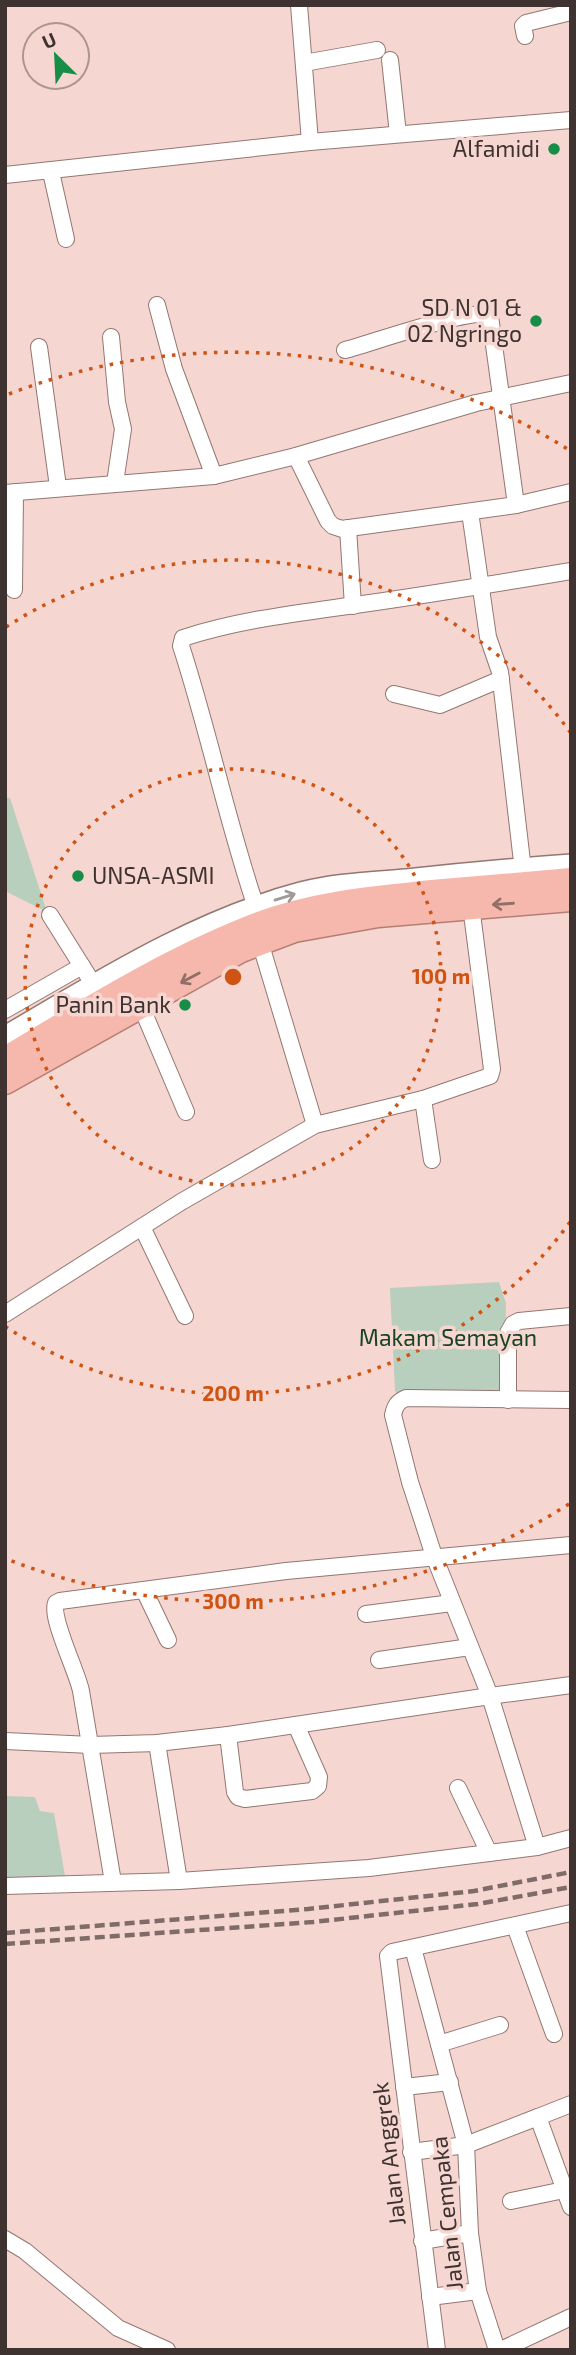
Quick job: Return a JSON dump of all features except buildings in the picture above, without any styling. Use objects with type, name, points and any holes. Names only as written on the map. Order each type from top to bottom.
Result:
[{"type":"highway","points":[[5,1059],[35,1030],[98,992],[168,956],[259,924],[388,889],[523,876],[571,880]]},
{"type":"highway","points":[[5,1082],[198,974],[259,924],[294,930],[378,915],[571,899]]},
{"type":"street","points":[[299,5],[310,142]]},
{"type":"street","points":[[525,36],[523,26],[526,23],[571,12]]},
{"type":"street","points":[[304,63],[384,55],[398,134]]},
{"type":"street","points":[[5,175],[310,142],[571,120]]},
{"type":"street","points":[[51,172],[66,239]]},
{"type":"street","points":[[157,305],[174,369],[214,476]]},
{"type":"street","points":[[345,350],[460,317],[486,313],[492,320],[516,505]]},
{"type":"street","points":[[111,337],[117,402],[123,429],[115,483]]},
{"type":"street","points":[[39,347],[58,487]]},
{"type":"street","points":[[14,590],[10,493],[214,476],[296,456],[502,397],[571,383]]},
{"type":"street","points":[[296,456],[328,521],[333,526],[348,528],[516,505],[571,492]]},
{"type":"street","points":[[470,512],[489,645],[501,679],[523,876],[571,864]]},
{"type":"street","points":[[348,528],[353,606]]},
{"type":"street","points":[[315,1125],[221,792],[207,730],[181,646],[183,639],[200,632],[247,622],[571,571]]},
{"type":"street","points":[[394,694],[440,705],[501,679]]},
{"type":"street","points":[[5,1314],[142,1227],[315,1125],[423,1099],[488,1077],[492,1073],[471,906]]},
{"type":"street","points":[[50,915],[98,992]]},
{"type":"street","points":[[5,1010],[82,966]]},
{"type":"street","points":[[141,1006],[186,1112]]},
{"type":"street","points":[[5,1036],[35,1030]]},
{"type":"street","points":[[423,1099],[432,1160]]},
{"type":"street","points":[[142,1227],[185,1317]]},
{"type":"street","points":[[508,1400],[510,1328],[519,1321],[571,1316]]},
{"type":"street","points":[[537,1847],[490,1696],[434,1556],[410,1482],[393,1415],[399,1401],[406,1398],[571,1400]]},
{"type":"street","points":[[113,1882],[78,1675],[57,1623],[54,1607],[60,1601],[286,1571],[571,1545]]},
{"type":"street","points":[[144,1590],[168,1640]]},
{"type":"street","points":[[366,1614],[452,1603]]},
{"type":"street","points":[[379,1660],[470,1647]]},
{"type":"street","points":[[5,1741],[91,1745],[157,1743],[571,1685]]},
{"type":"street","points":[[228,1735],[235,1792],[238,1797],[245,1799],[312,1791],[320,1783],[319,1777],[296,1725]]},
{"type":"street","points":[[157,1743],[179,1881]]},
{"type":"street","points":[[458,1788],[489,1853]]},
{"type":"street","points":[[5,1886],[179,1881],[369,1868],[537,1847],[571,1838]]},
{"type":"street","points":[[413,1948],[571,1913]]},
{"type":"street","points":[[515,1926],[554,2034]]},
{"type":"street","name":"Jalan Anggrek","points":[[413,1948],[390,1954],[387,1959],[437,2350]]},
{"type":"street","name":"Jalan Cempaka","points":[[413,1948],[466,2144],[470,2233],[478,2291],[499,2350]]},
{"type":"street","points":[[439,2044],[500,2025]]},
{"type":"street","points":[[404,2087],[450,2082]]},
{"type":"street","points":[[411,2152],[466,2144],[571,2104]]},
{"type":"street","points":[[538,2117],[571,2207]]},
{"type":"street","points":[[511,2202],[564,2190]]},
{"type":"street","points":[[422,2241],[470,2233]]},
{"type":"street","points":[[5,2239],[25,2251],[118,2328],[167,2350]]},
{"type":"street","points":[[430,2297],[478,2291]]},
{"type":"street","points":[[499,2350],[571,2317]]},
{"type":"green space","points":[[5,798],[10,798],[47,912],[5,891]]},
{"type":"green space","name":"Makam Semayan","points":[[499,1282],[506,1303],[504,1390],[399,1395],[395,1391],[390,1288]]},
{"type":"green space","points":[[5,1796],[35,1797],[40,1811],[54,1813],[65,1876],[5,1880]]},
{"type":"railway","points":[[5,1933],[308,1909],[474,1891],[571,1872]]},
{"type":"railway","points":[[5,1944],[313,1922],[478,1904],[571,1887]]},
{"type":"place","name":"Alfamidi","points":[[554,149]]},
{"type":"place","name":"SD N 01 & 02 Ngringo","points":[[536,321]]},
{"type":"place","name":"UNSA-ASMI","points":[[78,876]]},
{"type":"place","name":"Panin Bank","points":[[185,1005]]}]
